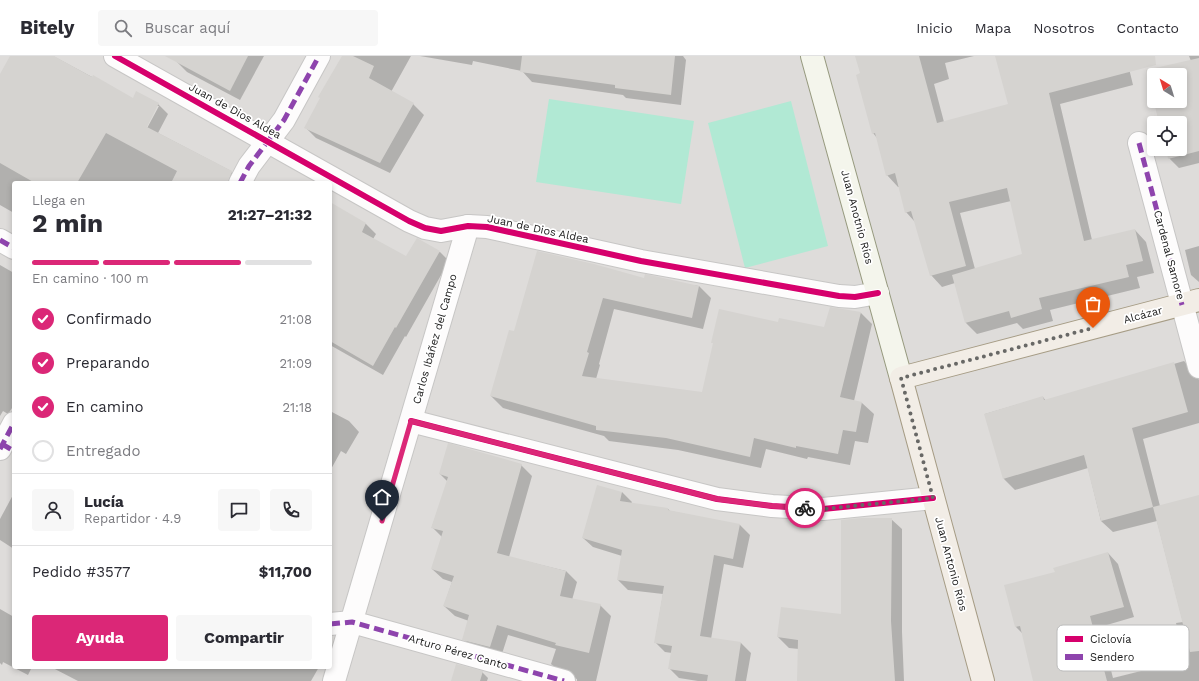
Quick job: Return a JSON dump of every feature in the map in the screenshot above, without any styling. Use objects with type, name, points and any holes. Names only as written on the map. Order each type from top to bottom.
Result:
[{"type":"main road","name":"Juan Anotnio Ríos","points":[[812,56],[901,378]]},
{"type":"main road","name":"Alcázar","points":[[901,378],[1190,303]]},
{"type":"main road","name":"Juan Antonio Ríos","points":[[901,378],[983,681]]},
{"type":"street","name":"Juan de Dios Aldea","points":[[115,56],[425,228],[441,231],[468,226],[487,227],[641,261],[838,296],[855,297],[878,293]]},
{"type":"street","points":[[241,181],[249,166],[284,120],[319,56]]},
{"type":"street","name":"Cardenal Samore","points":[[1139,143],[1190,303],[1199,367]]},
{"type":"street","name":"Carlos Ibáñez del Campo","points":[[334,681],[468,226]]},
{"type":"street","points":[[0,240],[12,247]]},
{"type":"street","points":[[411,421],[717,499],[772,506],[823,509],[933,498]]},
{"type":"street","points":[[5,448],[12,429]]},
{"type":"street","points":[[332,624],[352,622]]},
{"type":"street","name":"Arturo Pérez Canto","points":[[352,622],[564,681]]},
{"type":"shaded area","points":[[0,56],[1199,56],[1199,681],[0,681]]},
{"type":"green space","points":[[549,99],[694,121],[681,204],[536,182]]},
{"type":"green space","points":[[791,101],[828,246],[745,268],[708,123]]},
{"type":"building","points":[[10,56],[54,56],[92,77],[93,75],[133,98],[136,91],[159,103],[147,127],[232,171],[229,181],[172,181],[177,171],[106,133],[78,181],[32,181],[0,163],[0,74]]},
{"type":"building","points":[[165,56],[248,56],[230,91]]},
{"type":"building","points":[[342,56],[353,56],[374,66],[369,78],[414,103],[380,163],[304,128],[320,98],[318,97]]},
{"type":"building","points":[[522,56],[675,56],[671,95],[615,88],[615,85],[520,72]]},
{"type":"building","points":[[855,56],[919,56],[937,123],[1008,104],[995,56],[1155,56],[1156,65],[1049,93],[1084,241],[1135,229],[1143,261],[1126,265],[1129,277],[1039,298],[1042,309],[1011,318],[1009,311],[965,323],[952,275],[1022,254],[1007,188],[949,202],[966,266],[930,276],[911,211],[905,213],[895,173],[886,176],[875,133],[872,134],[856,75],[860,73]]},
{"type":"building","points":[[1199,58],[1199,151],[1187,154],[1187,116],[1157,116],[1155,108],[1187,108],[1187,68],[1155,68]]},
{"type":"building","points":[[1167,156],[1180,156],[1168,159]]},
{"type":"building","points":[[332,203],[366,223],[362,232],[406,256],[417,238],[440,251],[373,366],[332,342]]},
{"type":"building","points":[[537,251],[594,264],[644,278],[645,274],[699,286],[692,318],[603,298],[587,352],[589,353],[582,376],[702,392],[719,309],[778,322],[779,318],[824,327],[830,307],[861,312],[840,397],[862,402],[856,432],[843,430],[838,454],[796,446],[796,448],[754,438],[750,457],[666,438],[596,430],[596,426],[490,396],[509,330],[514,331]]},
{"type":"building","points":[[1174,362],[1188,412],[1132,428],[1153,507],[1101,521],[1084,455],[1003,479],[984,414],[1043,396],[1044,400]]},
{"type":"building","points":[[448,443],[522,464],[497,553],[566,571],[560,596],[601,604],[589,653],[555,645],[556,643],[497,625],[490,647],[462,640],[469,615],[443,606],[454,576],[431,569],[443,531],[431,528],[448,477],[439,474]]},
{"type":"building","points":[[597,485],[622,492],[620,501],[668,508],[668,510],[740,524],[733,559],[714,555],[700,636],[741,642],[735,681],[707,681],[708,675],[668,669],[672,646],[654,643],[664,586],[617,580],[622,550],[582,538]]},
{"type":"building","points":[[1199,495],[1199,651],[1190,652],[1189,625],[1183,625],[1153,507]]},
{"type":"building","points":[[861,518],[892,518],[891,621],[895,681],[797,681],[798,640],[777,637],[781,607],[841,614],[841,520]]},
{"type":"building","points":[[1108,552],[1124,607],[1090,616],[1092,625],[1057,625],[1057,671],[1104,671],[1107,681],[1033,681],[1020,626],[1015,627],[1004,585],[1055,572],[1053,568]]},
{"type":"building","points":[[456,664],[483,671],[480,681],[451,681]]},
{"type":"marked path","points":[[241,181],[249,166],[284,120],[319,56]]},
{"type":"marked path","points":[[1139,143],[1182,305]]},
{"type":"marked path","points":[[0,240],[12,247]]},
{"type":"marked path","points":[[0,449],[12,427]]},
{"type":"marked path","points":[[2,444],[12,450]]},
{"type":"marked path","points":[[332,624],[352,622],[564,681]]},
{"type":"cycle path","points":[[115,56],[409,221],[425,228],[441,231],[468,226],[487,227],[641,261],[839,296],[855,297],[878,293]]},
{"type":"cycle path","points":[[411,421],[717,499],[772,506],[823,509],[933,498]]},
{"type":"way so far","points":[[805,508],[823,509],[933,498],[901,378],[1093,328]]},
{"type":"route","points":[[382,521],[411,421],[717,499],[772,506],[805,508]]}]
